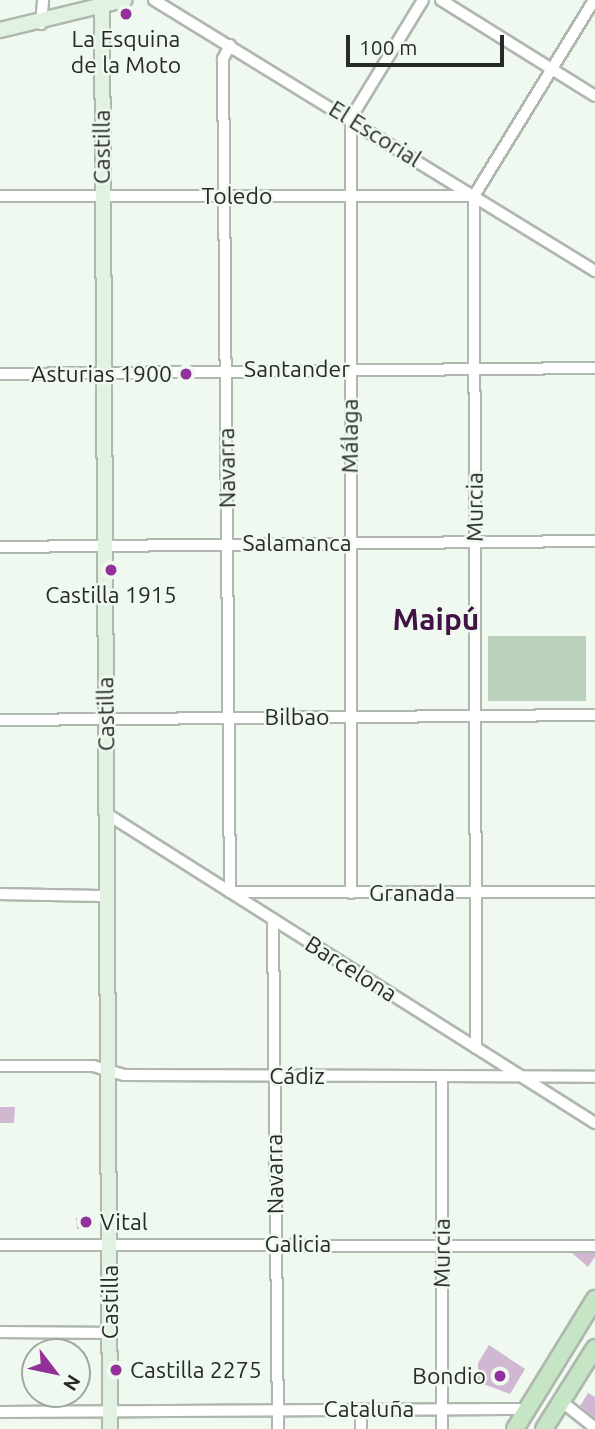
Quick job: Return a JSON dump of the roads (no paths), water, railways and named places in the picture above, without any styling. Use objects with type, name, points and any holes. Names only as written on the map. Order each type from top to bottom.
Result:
[{"type":"main road","points":[[515,1429],[595,1299]]},
{"type":"main road","points":[[544,1429],[595,1348]]},
{"type":"street","points":[[41,24],[43,0]]},
{"type":"street","points":[[0,30],[41,24],[124,0]]},
{"type":"street","name":"El Escorial","points":[[154,0],[351,118],[595,271]]},
{"type":"street","name":"Málaga","points":[[351,893],[351,118],[423,0]]},
{"type":"street","points":[[441,0],[595,96]]},
{"type":"street","points":[[474,196],[552,69],[589,2]]},
{"type":"street","name":"Castilla","points":[[104,4],[102,543],[108,896],[110,1429]]},
{"type":"street","name":"Navarra","points":[[230,46],[223,59],[230,892]]},
{"type":"street","name":"Toledo","points":[[0,196],[474,196]]},
{"type":"street","name":"Murcia","points":[[474,196],[476,1048]]},
{"type":"street","name":"Santander","points":[[0,373],[225,369],[595,368]]},
{"type":"street","name":"Salamanca","points":[[0,547],[102,543],[595,541]]},
{"type":"street","name":"Bilbao","points":[[0,720],[595,715]]},
{"type":"street","name":"Barcelona","points":[[107,814],[595,1124]]},
{"type":"street","name":"Granada","points":[[230,892],[595,892]]},
{"type":"street","points":[[0,894],[108,896]]},
{"type":"street","name":"Navarra","points":[[273,919],[278,1429]]},
{"type":"street","name":"Cádiz","points":[[0,1066],[274,1076],[595,1077]]},
{"type":"street","name":"Murcia","points":[[442,1076],[442,1429]]},
{"type":"street","name":"Galicia","points":[[0,1245],[595,1246]]},
{"type":"street","points":[[0,1332],[110,1333]]},
{"type":"street","points":[[561,1401],[595,1428]]},
{"type":"street","points":[[361,1409],[361,1429]]},
{"type":"street","name":"Cataluña","points":[[0,1412],[528,1409]]},
{"type":"place","name":"La Esquina de la Moto","points":[[126,14]]},
{"type":"place","name":"Asturias 1900","points":[[186,374]]},
{"type":"place","name":"Castilla 1915","points":[[111,570]]},
{"type":"place","name":"Vital","points":[[86,1222]]},
{"type":"place","name":"Castilla 2275","points":[[116,1370]]},
{"type":"place","name":"Bondio","points":[[500,1376]]},
{"type":"district","name":"Maipú","points":[[436,619]]}]
